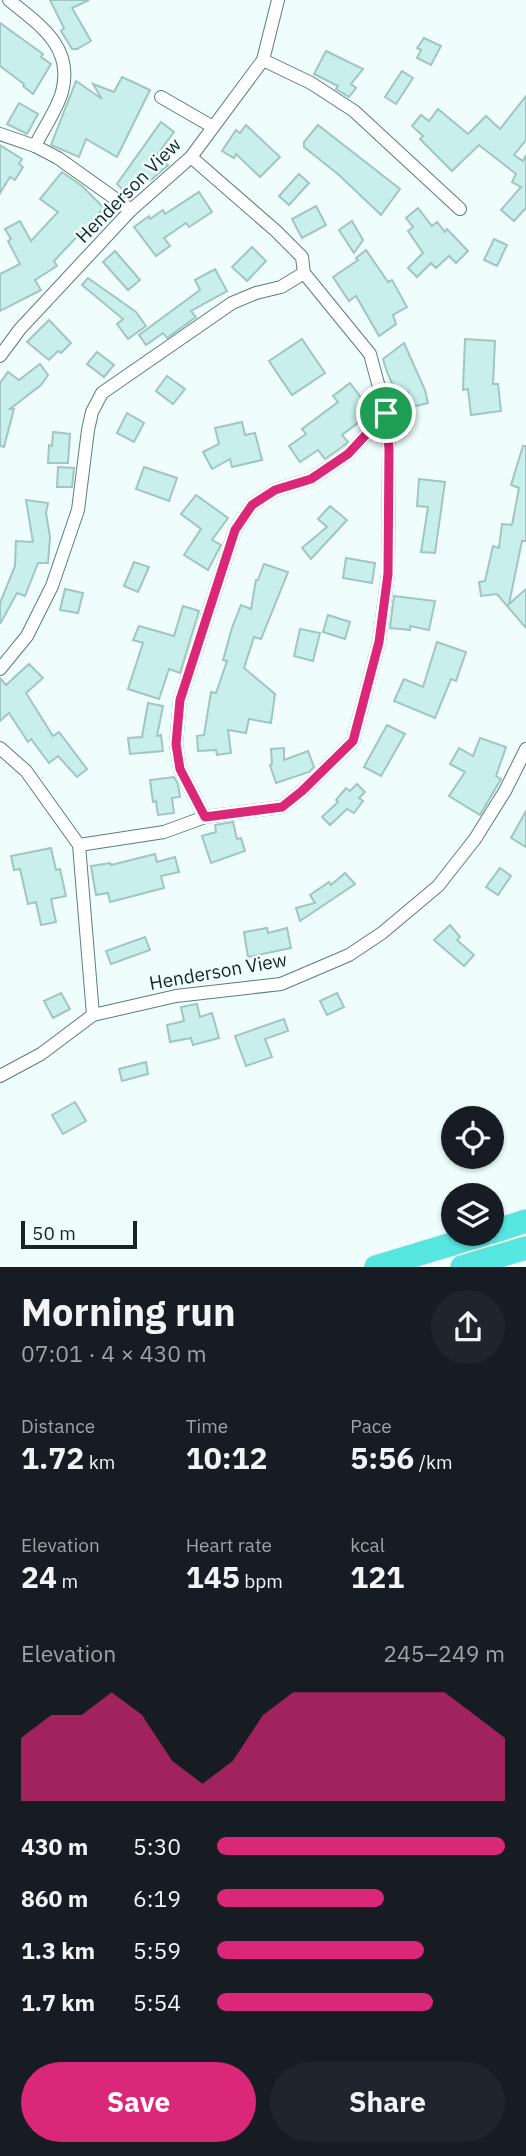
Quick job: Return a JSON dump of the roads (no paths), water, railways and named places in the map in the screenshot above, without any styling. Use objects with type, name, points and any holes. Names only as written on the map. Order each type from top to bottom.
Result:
[{"type":"highway","points":[[504,1228],[526,1222]]},
{"type":"highway","points":[[376,1267],[445,1246]]},
{"type":"highway","points":[[462,1267],[526,1248]]},
{"type":"street","points":[[9,0],[50,35],[66,69],[62,94],[35,146]]},
{"type":"street","name":"Henderson View","points":[[0,356],[20,328],[131,210],[191,157],[263,60],[278,0]]},
{"type":"street","points":[[263,60],[311,83],[354,111],[460,209]]},
{"type":"street","points":[[161,97],[213,127]]},
{"type":"street","points":[[0,134],[35,146],[58,158],[131,210]]},
{"type":"street","points":[[79,845],[164,832],[205,817],[282,807],[353,741],[379,642],[388,574],[389,449],[386,413],[370,354],[304,273],[302,257],[191,157]]},
{"type":"street","points":[[0,669],[27,636],[52,586],[78,510],[88,430],[92,412],[102,393],[232,303],[281,287],[304,273]]},
{"type":"street","points":[[205,817],[180,769],[176,744],[180,700],[235,530],[252,505],[275,490],[311,479],[348,454],[386,413]]},
{"type":"street","points":[[0,749],[26,771],[79,845],[93,1015]]},
{"type":"street","name":"Henderson View","points":[[0,1076],[41,1054],[93,1015],[176,996],[281,984],[349,955],[382,933],[438,886],[475,839],[506,790],[526,749]]}]
